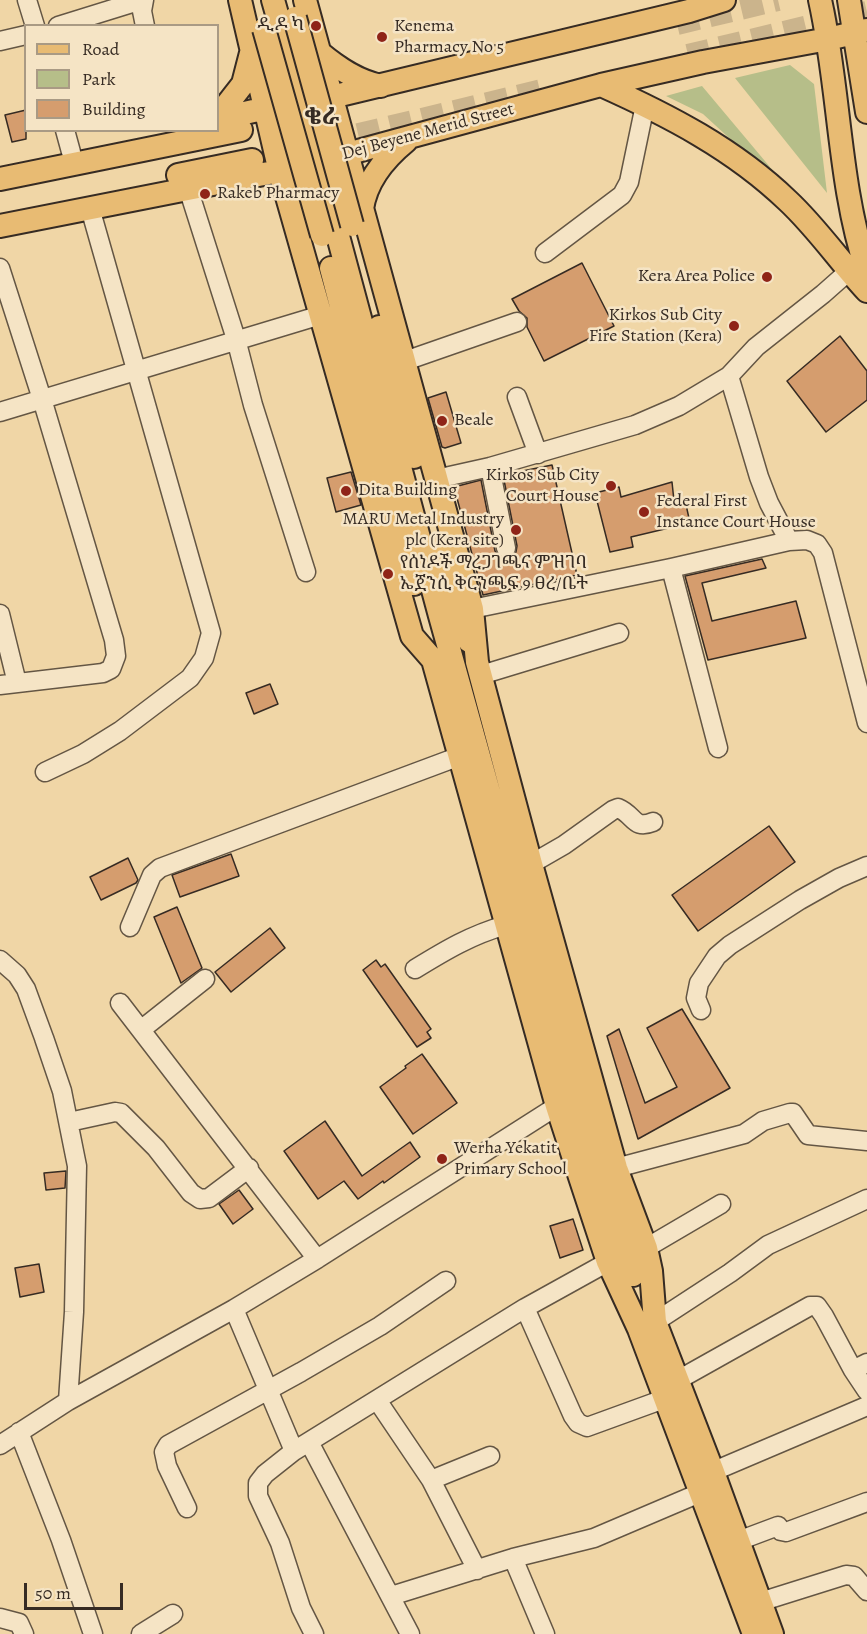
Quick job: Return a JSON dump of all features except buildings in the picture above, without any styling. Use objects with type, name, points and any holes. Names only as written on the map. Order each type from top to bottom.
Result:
[{"type":"main road","points":[[240,0],[258,37],[322,235],[433,660],[556,1106],[608,1262],[678,1380],[704,1481],[754,1634]]},
{"type":"main road","points":[[257,0],[258,37],[266,108],[280,172],[412,636],[433,660]]},
{"type":"main road","points":[[273,0],[446,639],[587,1144],[633,1275],[664,1399],[704,1481],[738,1541],[772,1634]]},
{"type":"main road","points":[[219,118],[332,98],[689,11],[724,0]]},
{"type":"main road","points":[[820,0],[828,39],[847,189],[867,291]]},
{"type":"main road","points":[[849,0],[860,32],[867,112]]},
{"type":"main road","points":[[296,6],[320,53],[346,155],[357,218],[405,361],[472,609],[479,668]]},
{"type":"main road","points":[[296,6],[357,218],[456,611],[479,668],[616,1168],[646,1248],[651,1271],[647,1325]]},
{"type":"main road","name":"Dej Beyene Merid Street","points":[[0,226],[188,188],[247,170],[280,172],[601,85],[703,62],[860,32]]},
{"type":"main road","points":[[219,117],[243,84],[258,37]]},
{"type":"main road","points":[[320,53],[336,66],[357,78],[381,86]]},
{"type":"main road","points":[[601,85],[684,124],[742,162],[862,267]]},
{"type":"main road","points":[[0,179],[241,130]]},
{"type":"main road","points":[[0,166],[68,141],[151,132]]},
{"type":"main road","points":[[357,218],[371,180],[392,153],[410,137]]},
{"type":"main road","points":[[0,210],[247,170],[277,197],[294,220]]},
{"type":"street","points":[[27,0],[34,24]]},
{"type":"street","points":[[65,24],[143,0],[145,24]]},
{"type":"street","points":[[0,41],[24,35]]},
{"type":"street","points":[[544,253],[622,195],[629,182],[645,105]]},
{"type":"street","points":[[188,188],[306,572]]},
{"type":"street","points":[[45,772],[83,754],[120,731],[190,678],[204,658],[211,633],[90,208]]},
{"type":"street","points":[[436,478],[538,454],[635,425],[679,406],[729,376],[756,347],[823,294],[862,267]]},
{"type":"street","points":[[0,268],[114,640],[116,656],[111,669],[103,673],[9,684],[0,614]]},
{"type":"street","points":[[0,412],[321,315]]},
{"type":"street","points":[[405,361],[517,322]]},
{"type":"street","points":[[729,376],[759,477],[769,503],[789,541]]},
{"type":"street","points":[[517,397],[538,454]]},
{"type":"street","points":[[490,467],[506,548]]},
{"type":"street","points":[[472,609],[789,541],[807,540],[817,544],[823,553],[867,723]]},
{"type":"street","points":[[671,568],[718,748]]},
{"type":"street","points":[[479,668],[619,633]]},
{"type":"street","points":[[130,927],[152,875],[160,868],[460,756]]},
{"type":"street","points":[[531,864],[564,845],[618,808],[624,810],[639,825],[644,826],[653,822]]},
{"type":"street","points":[[701,1010],[696,998],[699,983],[717,956],[800,900],[839,878],[867,866]]},
{"type":"street","points":[[415,969],[480,932],[506,925]]},
{"type":"street","points":[[0,960],[17,975],[26,989],[62,1091],[77,1166],[74,1312],[68,1401]]},
{"type":"street","points":[[142,1029],[205,979]]},
{"type":"street","points":[[120,1003],[317,1258]]},
{"type":"street","points":[[0,1445],[68,1401],[234,1309],[556,1106]]},
{"type":"street","points":[[69,1122],[115,1112],[121,1113],[156,1148],[191,1193],[200,1199],[209,1198],[249,1168]]},
{"type":"street","points":[[616,1168],[744,1134],[763,1122],[790,1113],[793,1113],[808,1135],[867,1141]]},
{"type":"street","points":[[647,1325],[730,1273],[774,1242],[867,1199]]},
{"type":"street","points":[[646,1248],[721,1204]]},
{"type":"street","points":[[314,1634],[301,1608],[280,1544],[258,1496],[258,1483],[265,1474],[301,1447],[525,1308],[608,1262]]},
{"type":"street","points":[[187,1508],[167,1466],[164,1452],[168,1445],[380,1326],[446,1281]]},
{"type":"street","points":[[678,1380],[810,1306],[817,1306],[860,1366],[867,1391]]},
{"type":"street","points":[[525,1308],[578,1423],[587,1427],[664,1399]]},
{"type":"street","points":[[234,1309],[268,1390],[391,1596],[410,1634]]},
{"type":"street","points":[[377,1400],[431,1480],[477,1570]]},
{"type":"street","points":[[391,1596],[513,1558],[594,1538],[704,1481],[867,1406]]},
{"type":"street","points":[[19,1432],[93,1634]]},
{"type":"street","points":[[431,1480],[490,1456]]},
{"type":"street","points":[[738,1541],[778,1526],[786,1532],[867,1502]]},
{"type":"street","points":[[513,1558],[545,1634]]},
{"type":"street","points":[[760,1602],[846,1575],[854,1576],[867,1591]]},
{"type":"street","points":[[141,1634],[173,1614]]},
{"type":"street","points":[[0,1618],[19,1623],[24,1634]]},
{"type":"green space","points":[[790,65],[814,84],[827,193],[735,78]]},
{"type":"green space","points":[[702,86],[801,204],[703,114],[666,96]]},
{"type":"tunnel","points":[[677,24],[778,0]]},
{"type":"tunnel","points":[[688,55],[867,12]]},
{"type":"tunnel","points":[[326,142],[542,90]]},
{"type":"place","name":"ዲዶ ካ","points":[[316,26]]},
{"type":"place","name":"Kenema Pharmacy No 5","points":[[382,37]]},
{"type":"place","name":"Rakeb Pharmacy","points":[[205,194]]},
{"type":"place","name":"Kera Area Police","points":[[767,277]]},
{"type":"place","name":"Kirkos Sub City Fire Station (Kera)","points":[[734,326]]},
{"type":"place","name":"Beale","points":[[442,421]]},
{"type":"place","name":"Kirkos Sub City Court House","points":[[611,486]]},
{"type":"place","name":"Dita Building","points":[[346,491]]},
{"type":"place","name":"Federal First Instance Court House","points":[[644,512]]},
{"type":"place","name":"MARU Metal Industry plc (Kera site)","points":[[516,530]]},
{"type":"place","name":"የሰነዶች ማረጋገጫና ምዝገባ ኤጀንሲ ቅርንጫፍ 9 ፀረ/ቤት","points":[[388,574]]},
{"type":"place","name":"Werha Yekatit Primary School","points":[[442,1159]]},
{"type":"district","name":"ቄራ","points":[[322,118]]}]
